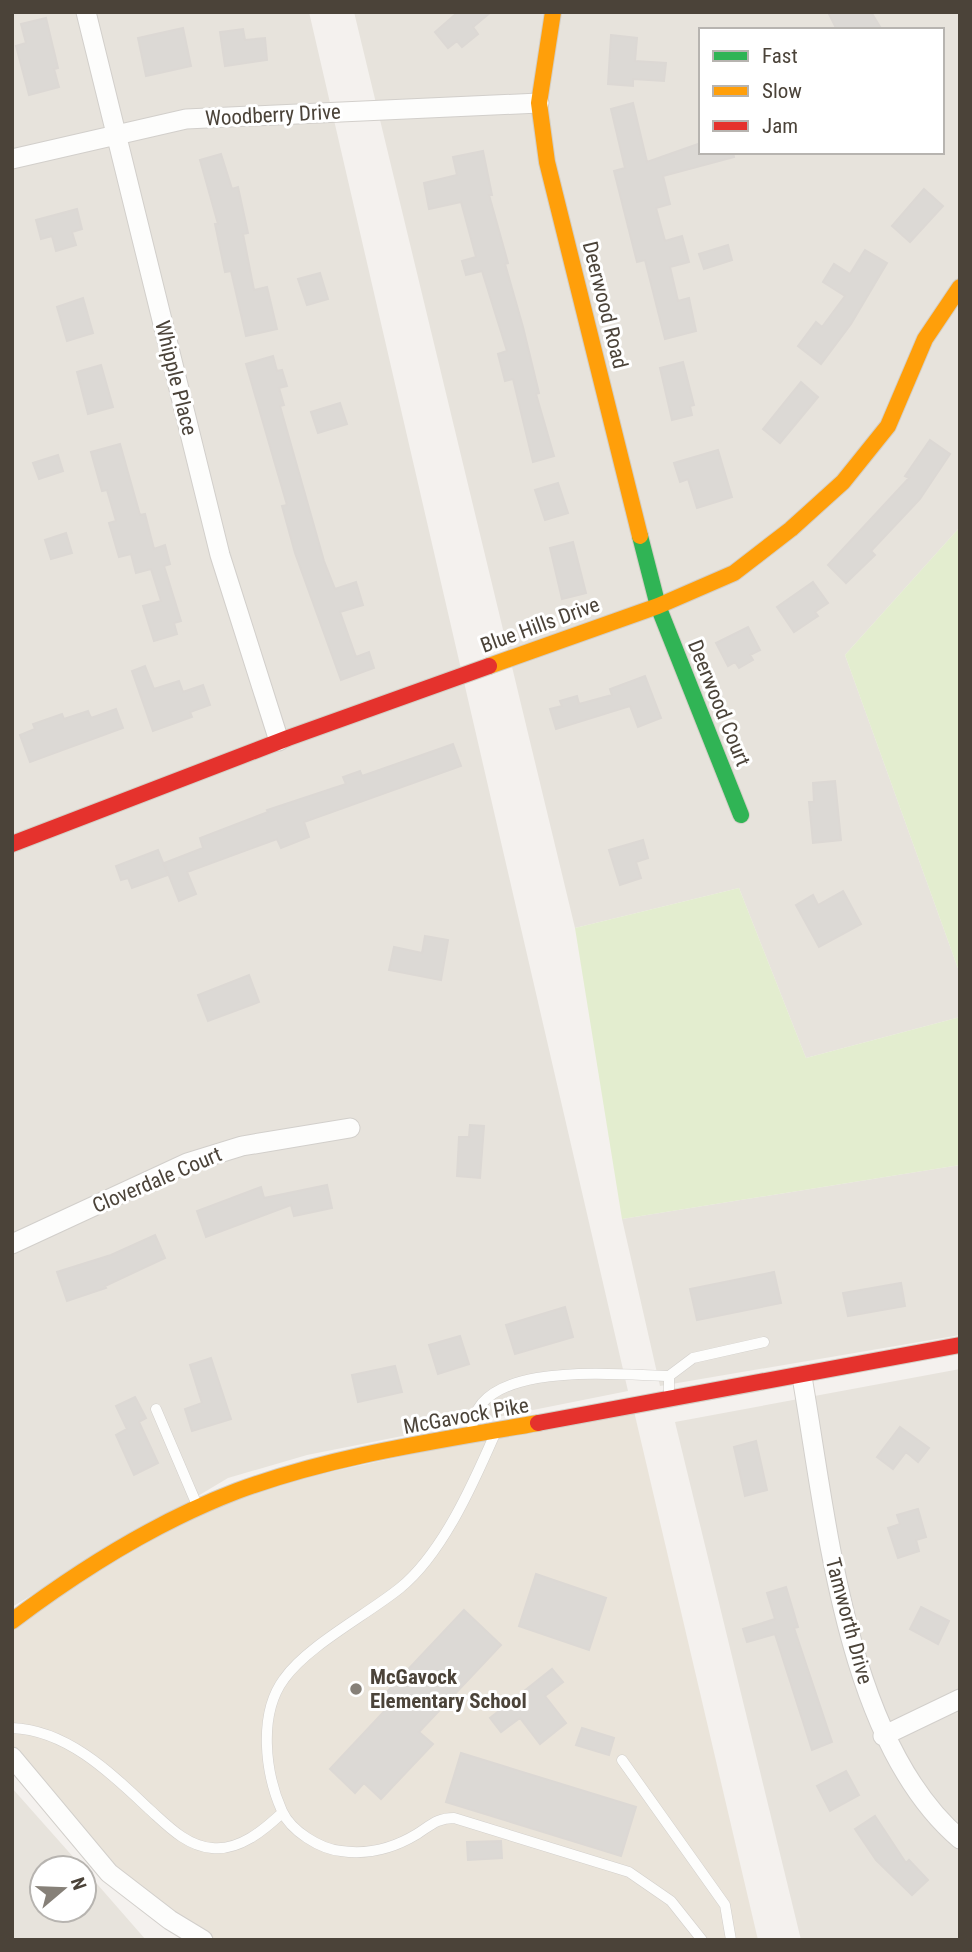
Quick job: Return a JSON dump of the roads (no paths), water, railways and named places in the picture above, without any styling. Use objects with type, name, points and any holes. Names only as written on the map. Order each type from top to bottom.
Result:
[{"type":"street","name":"Whipple Place","points":[[86,12],[220,555],[279,741]]},
{"type":"street","name":"Deerwood Road","points":[[553,12],[539,103],[547,162],[658,606]]},
{"type":"street","name":"Woodberry Drive","points":[[12,159],[186,119],[539,103]]},
{"type":"street","name":"Blue Hills Drive","points":[[12,844],[279,741],[658,606],[734,573],[791,529],[843,482],[888,426],[925,339],[960,287]]},
{"type":"street","name":"Deerwood Court","points":[[658,606],[741,815]]},
{"type":"street","name":"Cloverdale Court","points":[[12,1244],[187,1163],[242,1146],[350,1128]]},
{"type":"street","name":"McGavock Pike","points":[[12,1621],[36,1602],[163,1526],[236,1492],[305,1470],[365,1454],[802,1377],[960,1345]]},
{"type":"street","name":"Tamworth Drive","points":[[802,1377],[831,1553],[863,1678],[883,1736],[908,1778],[940,1822],[960,1839]]},
{"type":"street","points":[[883,1736],[960,1699]]},
{"type":"street","points":[[12,1757],[109,1873],[170,1920],[203,1940]]},
{"type":"lane","points":[[472,1436],[472,1419],[486,1396],[511,1385],[550,1376],[669,1376],[693,1358],[764,1342]]},
{"type":"lane","points":[[669,1376],[669,1401]]},
{"type":"lane","points":[[156,1409],[199,1509]]},
{"type":"lane","points":[[495,1432],[468,1498],[436,1546],[402,1586],[319,1647],[284,1678],[270,1704],[267,1737],[273,1782],[282,1813],[302,1835],[339,1851],[380,1852],[415,1835],[439,1818],[454,1818],[629,1871],[671,1901],[702,1940]]},
{"type":"lane","points":[[12,1728],[53,1736],[85,1754],[174,1832],[193,1844],[213,1849],[233,1846],[263,1831],[282,1813]]},
{"type":"lane","points":[[622,1760],[725,1905],[731,1940]]},
{"type":"place","name":"McGavock Elementary School","points":[[356,1689]]}]
